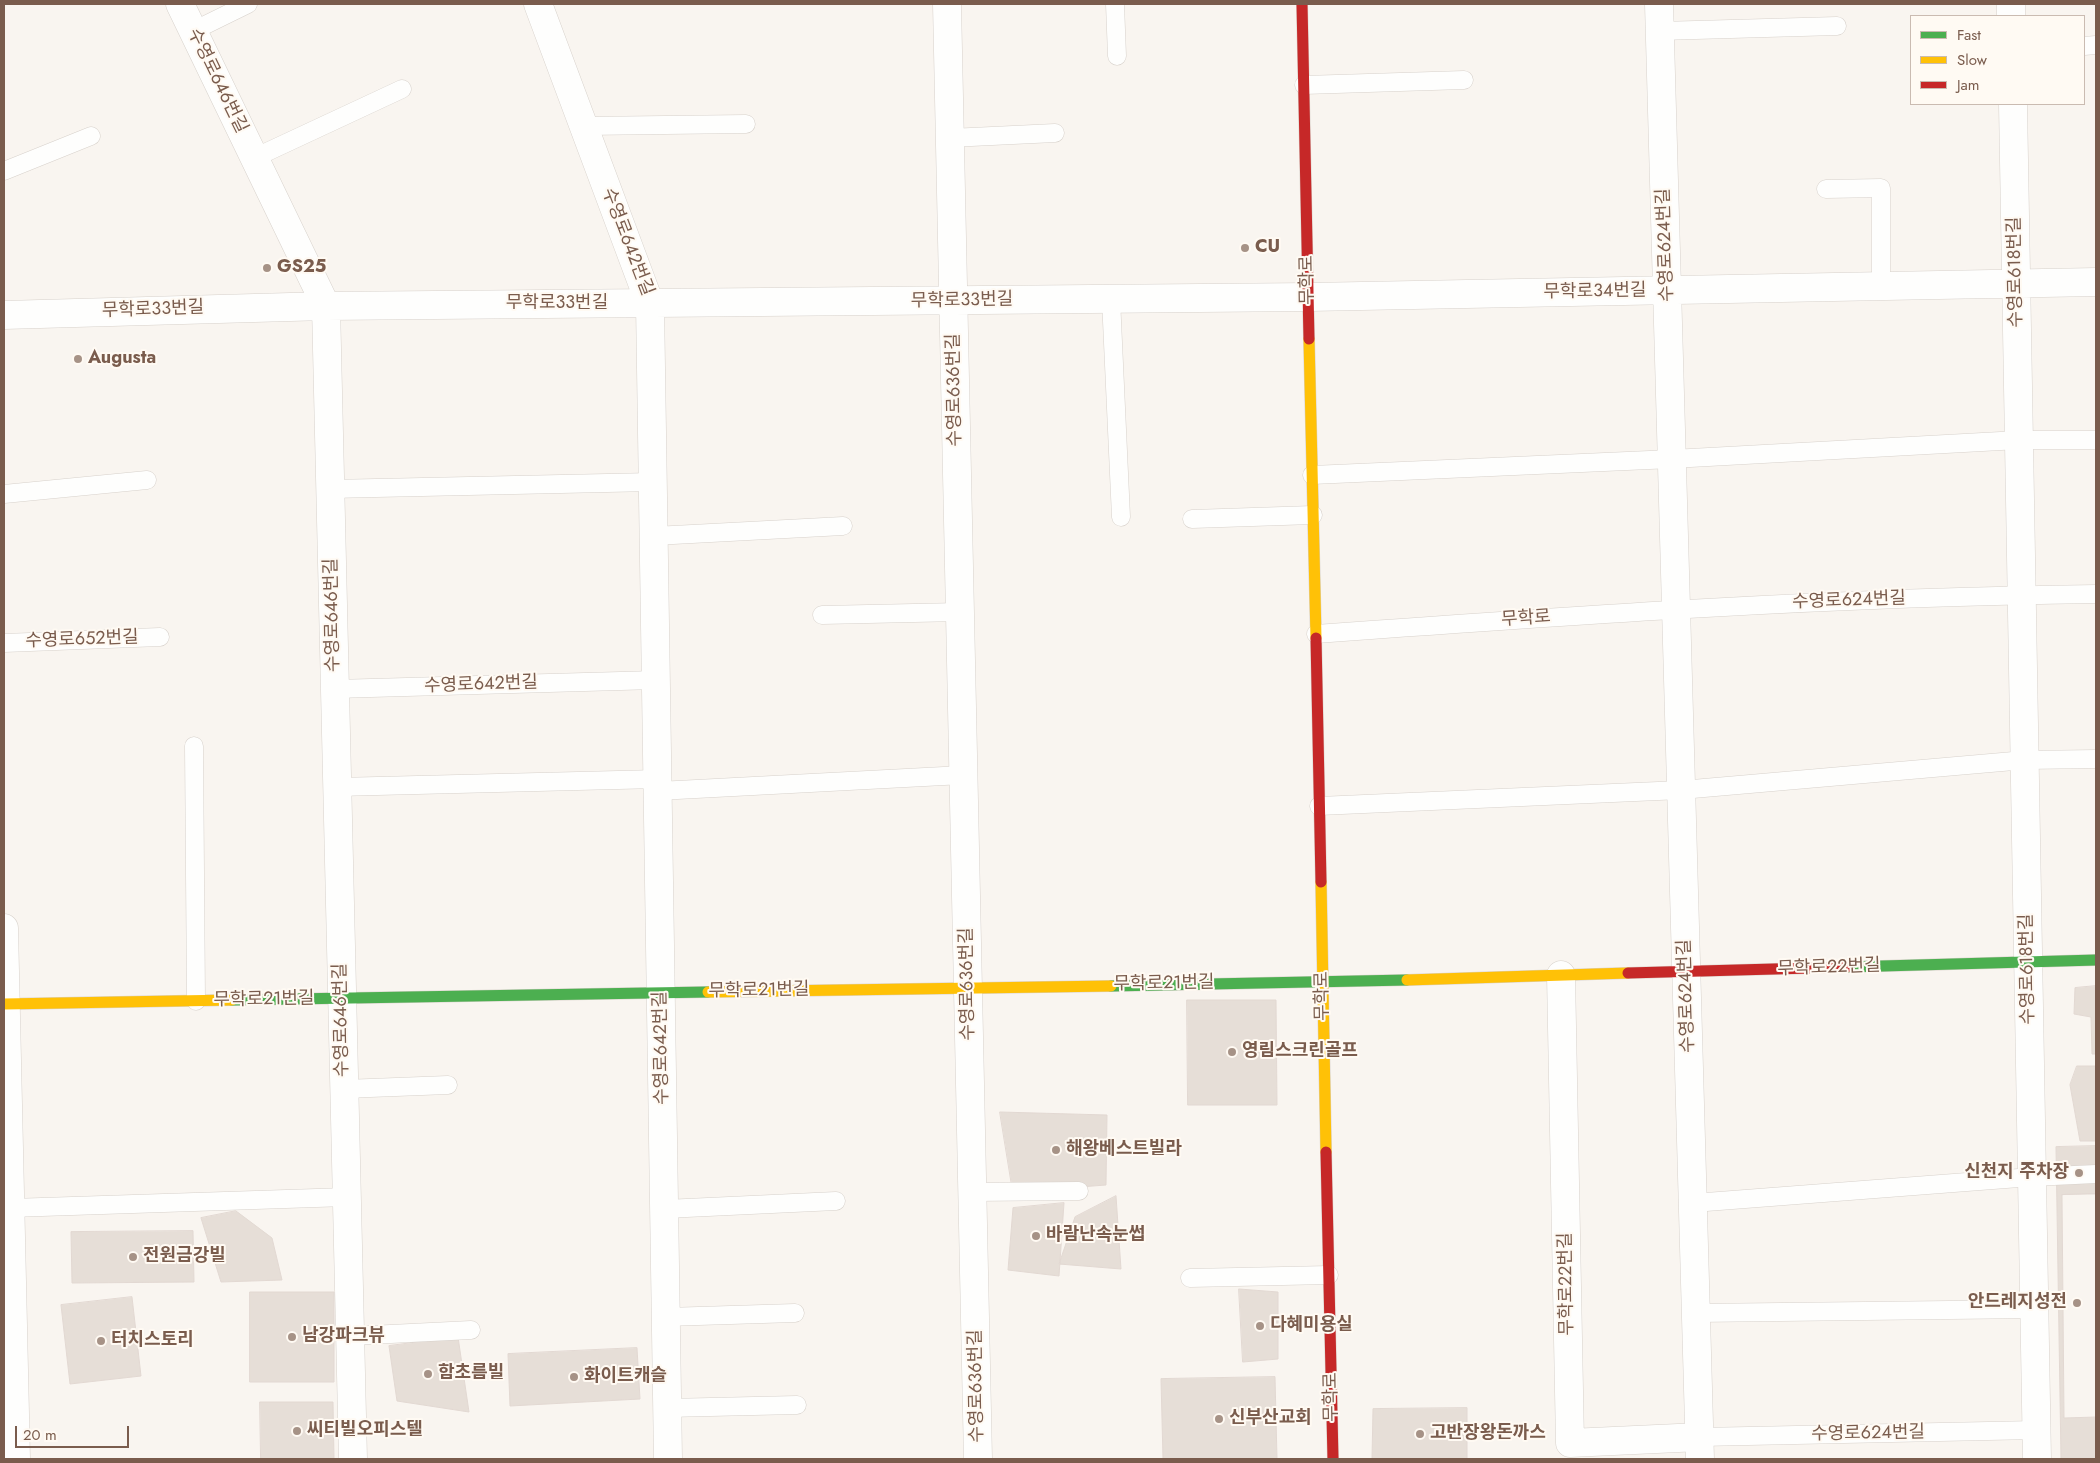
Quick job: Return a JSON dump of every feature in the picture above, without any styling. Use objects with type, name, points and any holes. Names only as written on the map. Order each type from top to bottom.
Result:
[{"type":"street","name":"수영로646번길","points":[[180,4],[326,306],[353,1459]]},
{"type":"street","name":"수영로642번길","points":[[538,4],[650,304],[668,1459]]},
{"type":"street","name":"수영로636번길","points":[[947,4],[978,1459]]},
{"type":"street","name":"무학로","points":[[1302,4],[1333,1459]]},
{"type":"street","name":"수영로624번길","points":[[1660,4],[1700,1448]]},
{"type":"street","name":"수영로618번길","points":[[2013,105],[2037,1459]]},
{"type":"street","name":"무학로34번길","points":[[1308,297],[2096,282]]},
{"type":"street","name":"무학로33번길","points":[[4,315],[326,306],[1308,297]]},
{"type":"street","points":[[4,928],[11,1208],[8,1315],[16,1459]]},
{"type":"street","name":"무학로22번길","points":[[1323,982],[2096,960]]},
{"type":"street","name":"무학로22번길","points":[[1561,975],[1570,1443],[1700,1448]]},
{"type":"street","name":"무학로21번길","points":[[5,1004],[1323,982]]},
{"type":"lane","points":[[193,31],[248,4]]},
{"type":"lane","points":[[1115,4],[1117,56]]},
{"type":"lane","points":[[1660,31],[1837,26]]},
{"type":"lane","points":[[1304,85],[1464,80]]},
{"type":"lane","points":[[254,158],[402,89]]},
{"type":"lane","points":[[584,126],[746,124]]},
{"type":"lane","points":[[950,138],[1055,133]]},
{"type":"lane","points":[[4,171],[91,136]]},
{"type":"lane","points":[[1826,189],[1881,188],[1881,286]]},
{"type":"lane","points":[[1111,299],[1121,517]]},
{"type":"lane","points":[[1312,475],[1672,460],[2019,440],[2096,440]]},
{"type":"lane","points":[[4,494],[148,480]]},
{"type":"lane","points":[[330,489],[653,482]]},
{"type":"lane","points":[[1192,519],[1313,515]]},
{"type":"lane","points":[[654,536],[843,526]]},
{"type":"lane","points":[[2021,594],[2096,594]]},
{"type":"lane","name":"수영로624번길","points":[[1676,608],[2021,594]]},
{"type":"lane","name":"무학로","points":[[1316,634],[1676,608]]},
{"type":"lane","points":[[822,615],[960,612]]},
{"type":"lane","name":"수영로652번길","points":[[4,643],[160,636]]},
{"type":"lane","name":"수영로642번길","points":[[335,689],[656,680]]},
{"type":"lane","name":"무학로21번길","points":[[194,746],[196,1001]]},
{"type":"lane","points":[[1319,806],[1681,790],[2025,760],[2096,759]]},
{"type":"lane","points":[[337,787],[658,785],[963,775]]},
{"type":"lane","name":"수영로646번길","points":[[344,1089],[448,1085]]},
{"type":"lane","points":[[1693,1203],[2032,1177],[2096,1174]]},
{"type":"lane","points":[[972,1192],[1079,1191]]},
{"type":"lane","points":[[11,1208],[346,1197]]},
{"type":"lane","points":[[664,1209],[836,1201]]},
{"type":"lane","points":[[1190,1278],[1329,1275]]},
{"type":"lane","points":[[1696,1313],[2034,1308]]},
{"type":"lane","points":[[666,1317],[794,1314]]},
{"type":"lane","points":[[350,1336],[471,1330]]},
{"type":"lane","points":[[667,1408],[798,1405]]},
{"type":"lane","name":"수영로624번길","points":[[1700,1448],[2036,1430]]},
{"type":"building","points":[[2096,986],[2096,1054],[2092,1054],[2091,1017],[2074,1014],[2075,988]]},
{"type":"building","name":"영림스크린골프","points":[[1187,1000],[1276,1000],[1277,1105],[1188,1105]]},
{"type":"building","points":[[2077,1066],[2096,1066],[2096,1141],[2080,1141],[2070,1085]]},
{"type":"building","name":"해왕베스트빌라","points":[[1000,1112],[1107,1115],[1106,1185],[1013,1192]]},
{"type":"building","name":"안드레지성전","points":[[2096,1146],[2096,1459],[2061,1459],[2056,1147]]},
{"type":"building","name":"안드레지성전","points":[[2096,1194],[2096,1417],[2064,1418],[2062,1195]]},
{"type":"building","points":[[1116,1196],[1121,1269],[1059,1264],[1075,1217]]},
{"type":"building","name":"바람난속눈썹","points":[[1064,1203],[1059,1276],[1008,1270],[1013,1208]]},
{"type":"building","points":[[236,1211],[272,1238],[282,1280],[221,1282],[201,1218]]},
{"type":"building","name":"전원금강빌","points":[[193,1231],[194,1282],[72,1283],[71,1232]]},
{"type":"building","name":"다혜미용실","points":[[1239,1289],[1278,1292],[1278,1359],[1243,1362]]},
{"type":"building","name":"남강파크뷰","points":[[250,1292],[334,1292],[334,1382],[250,1382]]},
{"type":"building","name":"터치스토리","points":[[132,1297],[141,1376],[70,1384],[61,1305]]},
{"type":"building","name":"함초름빌","points":[[458,1337],[469,1412],[397,1401],[389,1346]]},
{"type":"building","name":"화이트캐슬","points":[[637,1348],[640,1399],[510,1406],[508,1354]]},
{"type":"building","name":"신부산교회","points":[[1275,1377],[1277,1459],[1163,1459],[1161,1379]]},
{"type":"building","name":"씨티빌오피스텔","points":[[260,1402],[333,1402],[334,1459],[261,1459]]},
{"type":"building","name":"고반장왕돈까스","points":[[1467,1408],[1467,1459],[1372,1459],[1373,1409]]},
{"type":"traffic: fast","points":[[1847,967],[2096,960]]},
{"type":"traffic: fast","points":[[1111,986],[1407,980]]},
{"type":"traffic: fast","points":[[232,1000],[708,992]]},
{"type":"traffic: slow","points":[[1309,339],[1316,638]]},
{"type":"traffic: slow","points":[[1321,882],[1326,1152]]},
{"type":"traffic: slow","points":[[1407,980],[1628,973]]},
{"type":"traffic: slow","points":[[708,992],[1111,986]]},
{"type":"traffic: slow","points":[[4,1004],[232,1000]]},
{"type":"traffic: jam","points":[[1302,4],[1309,339]]},
{"type":"traffic: jam","points":[[1316,638],[1321,882]]},
{"type":"traffic: jam","points":[[1628,973],[1847,967]]},
{"type":"traffic: jam","points":[[1326,1152],[1333,1459]]},
{"type":"place","name":"CU","points":[[1245,248]]},
{"type":"place","name":"GS25","points":[[267,268]]},
{"type":"place","name":"Augusta","points":[[78,359]]},
{"type":"place","name":"영림스크린골프","points":[[1232,1052]]},
{"type":"place","name":"해왕베스트빌라","points":[[1056,1150]]},
{"type":"place","name":"신천지 주차장","points":[[2079,1173]]},
{"type":"place","name":"바람난속눈썹","points":[[1036,1236]]},
{"type":"place","name":"전원금강빌","points":[[133,1257]]},
{"type":"place","name":"안드레지성전","points":[[2077,1303]]},
{"type":"place","name":"다혜미용실","points":[[1260,1326]]},
{"type":"place","name":"남강파크뷰","points":[[292,1337]]},
{"type":"place","name":"터치스토리","points":[[101,1341]]},
{"type":"place","name":"함초름빌","points":[[428,1374]]},
{"type":"place","name":"화이트캐슬","points":[[574,1377]]},
{"type":"place","name":"신부산교회","points":[[1219,1419]]},
{"type":"place","name":"씨티빌오피스텔","points":[[297,1431]]},
{"type":"place","name":"고반장왕돈까스","points":[[1420,1434]]}]
